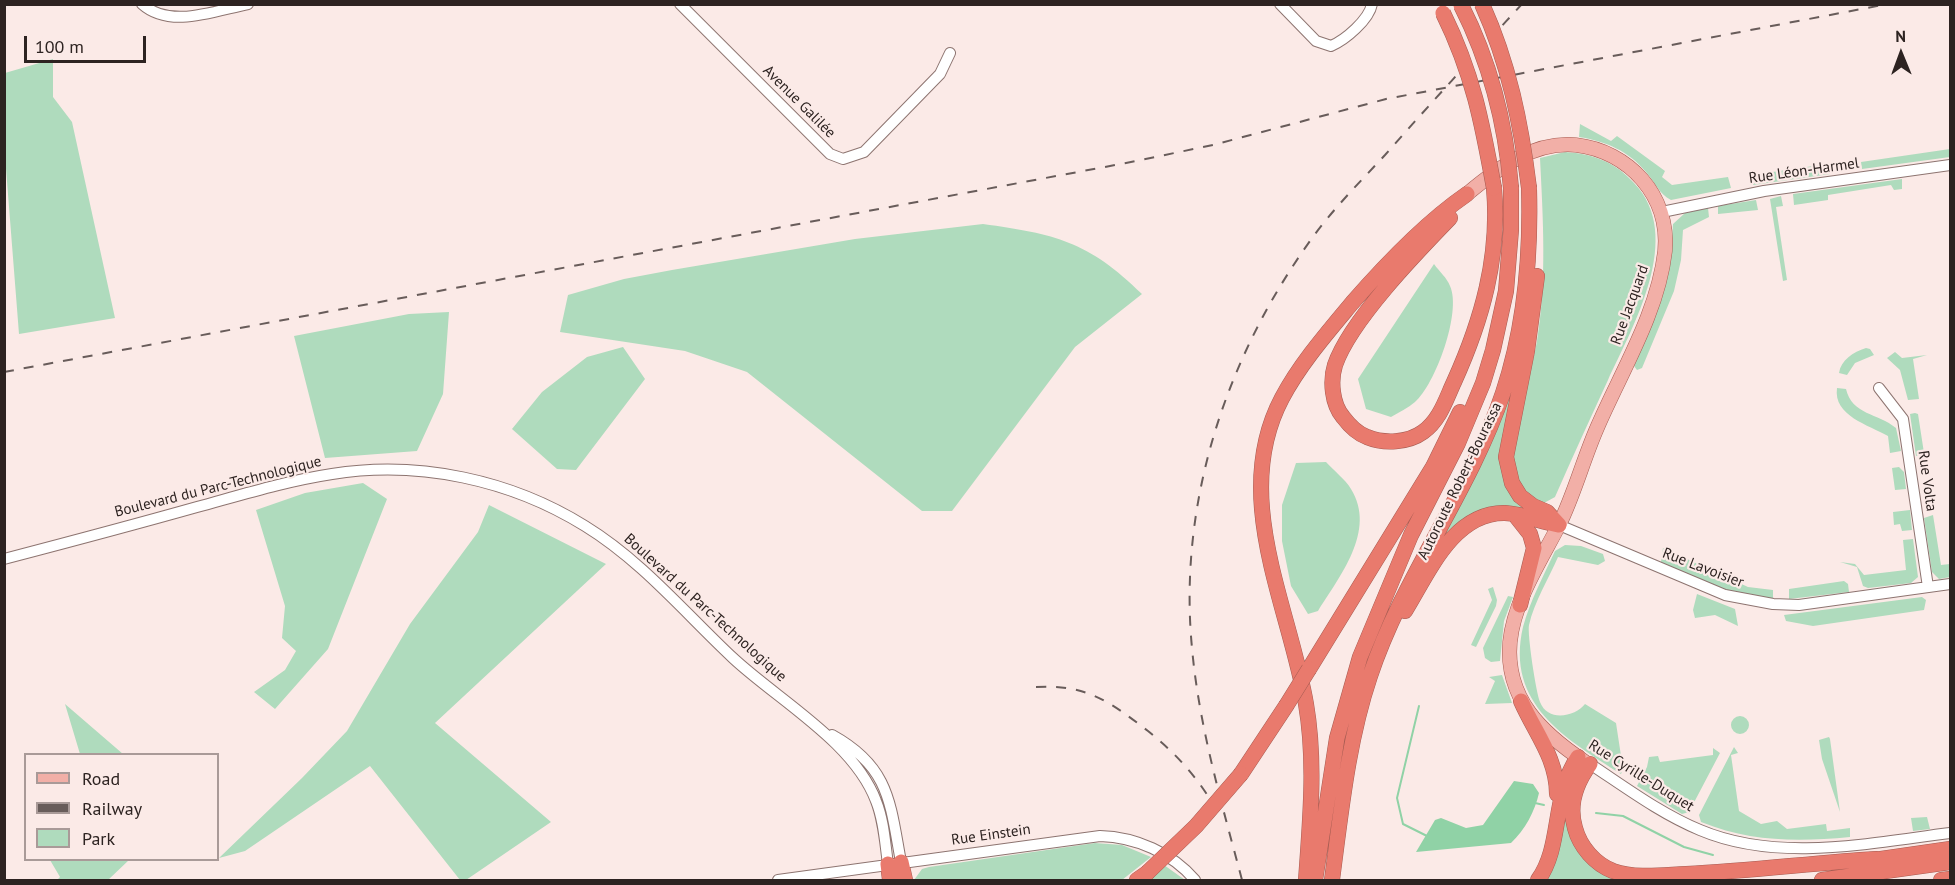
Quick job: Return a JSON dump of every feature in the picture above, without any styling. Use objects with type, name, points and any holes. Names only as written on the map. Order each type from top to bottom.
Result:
[{"type":"highway","name":"Autoroute Robert-Bourassa","points":[[1332,880],[1351,752],[1371,675],[1407,587],[1474,459],[1503,394],[1514,354],[1527,279],[1532,188],[1517,107],[1497,37],[1482,4]]},
{"type":"highway","name":"Autoroute Robert-Bourassa","points":[[1315,880],[1337,738],[1360,657],[1391,580],[1458,443],[1483,383],[1506,291],[1511,230],[1511,188],[1505,137],[1493,86],[1477,38],[1461,5]]},
{"type":"highway","points":[[1441,9],[1464,58],[1478,102],[1494,188],[1495,240],[1487,291],[1473,340],[1442,410],[1434,422],[1413,438],[1388,442],[1364,437],[1351,428],[1339,413],[1332,381],[1335,365],[1362,318],[1454,214],[1467,194]]},
{"type":"highway","points":[[1532,188],[1538,244],[1534,309],[1506,457],[1512,483],[1520,496],[1533,506],[1547,512],[1559,525]]},
{"type":"highway","points":[[1306,880],[1311,808],[1309,729],[1305,702],[1265,527],[1261,479],[1268,436],[1281,400],[1292,380],[1340,318],[1422,232],[1447,208],[1467,194]]},
{"type":"highway","points":[[1142,877],[1197,826],[1241,774],[1286,706],[1433,467],[1460,412],[1483,383]]},
{"type":"highway","points":[[1384,644],[1453,537],[1467,524],[1494,514],[1515,515],[1559,525]]},
{"type":"highway","points":[[1515,515],[1530,534],[1534,548],[1520,605]]},
{"type":"highway","points":[[1521,701],[1534,731],[1553,763],[1557,780],[1557,812]]},
{"type":"highway","points":[[1538,880],[1548,862],[1565,781],[1584,761]]},
{"type":"highway","points":[[1584,761],[1574,797],[1574,827],[1588,852],[1599,863],[1618,872],[1638,875],[1712,873],[1876,859]]},
{"type":"highway","points":[[1726,880],[1950,849]]},
{"type":"highway","points":[[1822,880],[1950,862]]},
{"type":"highway","points":[[890,880],[895,863]]},
{"type":"highway","points":[[895,863],[905,880]]},
{"type":"highway","points":[[1941,880],[1950,879]]},
{"type":"main road","name":"Rue Jacquard","points":[[1467,194],[1519,156],[1534,150],[1571,145],[1590,147],[1621,159],[1647,185],[1662,212],[1665,251],[1652,302],[1597,429],[1559,525]]},
{"type":"main road","name":"Rue Cyrille-Duquet","points":[[1559,525],[1545,549],[1520,605],[1512,632],[1510,650],[1513,676],[1521,701],[1542,729],[1584,761]]},
{"type":"street","points":[[142,4],[164,17],[180,17],[248,4]]},
{"type":"street","name":"Avenue Galilée","points":[[680,4],[830,154],[843,159],[855,157],[871,146],[940,74],[950,53]]},
{"type":"street","points":[[1280,4],[1316,41],[1331,46],[1338,43],[1370,13],[1372,4]]},
{"type":"street","name":"Rue Léon-Harmel","points":[[1662,212],[1764,191],[1950,165]]},
{"type":"street","name":"Rue Volta","points":[[1879,388],[1903,418],[1928,587]]},
{"type":"street","name":"Boulevard du Parc-Technologique","points":[[4,559],[334,473],[417,471],[479,481],[557,510],[612,544],[660,586],[734,658],[824,731],[857,769],[872,792],[895,863]]},
{"type":"street","name":"Rue Lavoisier","points":[[1559,525],[1725,595],[1750,601],[1799,605],[1950,584]]},
{"type":"street","name":"Rue Cyrille-Duquet","points":[[1584,761],[1680,821],[1710,834],[1747,844],[1798,848],[1950,833]]},
{"type":"street","name":"Rue Einstein","points":[[778,880],[1109,836],[1125,838],[1150,847],[1179,865],[1196,880]]},
{"type":"green space","points":[[53,59],[53,97],[72,122],[115,318],[19,334],[5,156],[5,73]]},
{"type":"green space","points":[[1580,124],[1611,141],[1617,136],[1665,171],[1662,177],[1672,185],[1728,177],[1731,188],[1671,200],[1660,191],[1632,158],[1607,144],[1579,137]]},
{"type":"green space","points":[[1950,149],[1950,157],[1862,169],[1861,162]]},
{"type":"green space","points":[[1565,152],[1603,160],[1634,183],[1649,204],[1655,229],[1655,254],[1641,308],[1630,334],[1555,497],[1544,503],[1530,495],[1520,483],[1514,469],[1512,452],[1540,318],[1543,250],[1540,158]]},
{"type":"green space","points":[[1827,164],[1830,174],[1753,185],[1752,175]]},
{"type":"green space","points":[[1902,179],[1902,189],[1894,190],[1891,185],[1828,195],[1828,200],[1794,205],[1793,194]]},
{"type":"green space","points":[[1781,196],[1783,206],[1776,207],[1787,280],[1783,281],[1770,199]]},
{"type":"green space","points":[[1756,200],[1758,210],[1718,214],[1718,206]]},
{"type":"green space","points":[[1708,208],[1709,217],[1683,230],[1681,260],[1674,291],[1642,368],[1637,370],[1634,366],[1671,252],[1673,224],[1685,213]]},
{"type":"green space","points":[[983,224],[1031,232],[1069,243],[1104,262],[1142,294],[1075,347],[952,511],[922,511],[747,372],[685,351],[560,332],[568,295],[624,279],[855,239]]},
{"type":"green space","points":[[1434,264],[1449,283],[1453,298],[1449,330],[1431,380],[1415,402],[1391,417],[1366,409],[1358,379]]},
{"type":"green space","points":[[449,312],[443,394],[417,451],[325,458],[294,336],[409,314]]},
{"type":"green space","points":[[623,347],[645,379],[576,470],[557,469],[512,429],[542,392],[587,357]]},
{"type":"green space","points":[[1866,348],[1870,349],[1874,355],[1855,363],[1847,375],[1839,373],[1848,357]]},
{"type":"green space","points":[[1895,352],[1902,358],[1927,355],[1913,359],[1919,399],[1908,400],[1900,370],[1887,358]]},
{"type":"green space","points":[[1514,381],[1500,461],[1505,484],[1525,508],[1523,511],[1511,508],[1444,540],[1441,538]]},
{"type":"green space","points":[[1837,388],[1846,389],[1849,398],[1860,409],[1896,428],[1901,451],[1890,453],[1888,436],[1846,413],[1837,398]]},
{"type":"green space","points":[[1910,414],[1918,414],[1924,453],[1916,456]]},
{"type":"green space","points":[[1326,462],[1351,489],[1358,505],[1360,521],[1358,537],[1345,569],[1318,611],[1308,614],[1291,586],[1282,541],[1282,505],[1296,463]]},
{"type":"green space","points":[[1899,467],[1904,472],[1906,489],[1895,490],[1892,468]]},
{"type":"green space","points":[[363,483],[387,499],[328,649],[275,709],[254,692],[285,670],[296,651],[282,638],[285,606],[256,510],[305,493]]},
{"type":"green space","points":[[489,505],[606,564],[435,723],[551,822],[466,880],[460,880],[370,766],[245,851],[219,858],[347,731],[410,624],[478,532]]},
{"type":"green space","points":[[1910,510],[1912,530],[1902,531],[1900,524],[1894,525],[1893,512]]},
{"type":"green space","points":[[1933,515],[1941,565],[1950,564],[1950,577],[1939,579],[1932,572],[1924,518]]},
{"type":"green space","points":[[1913,539],[1918,577],[1911,583],[1868,588],[1863,586],[1857,567],[1840,562],[1855,564],[1864,575],[1906,570],[1903,540]]},
{"type":"green space","points":[[1565,545],[1581,546],[1603,554],[1605,561],[1598,565],[1558,557],[1538,599],[1529,625],[1538,696],[1544,709],[1549,713],[1569,714],[1585,704],[1616,723],[1623,769],[1621,774],[1561,732],[1532,698],[1523,678],[1520,654],[1526,617],[1555,551]]},
{"type":"green space","points":[[1663,548],[1748,587],[1773,590],[1773,599],[1729,591],[1661,562]]},
{"type":"green space","points":[[1844,581],[1848,584],[1849,592],[1789,599],[1789,589]]},
{"type":"green space","points":[[1493,587],[1497,600],[1496,606],[1476,647],[1471,645],[1492,600],[1488,589]]},
{"type":"green space","points":[[1697,594],[1735,609],[1738,626],[1715,615],[1695,618],[1693,610]]},
{"type":"green space","points":[[1508,596],[1513,597],[1504,621],[1500,661],[1491,662],[1485,658],[1483,648]]},
{"type":"green space","points":[[1922,597],[1926,600],[1924,610],[1813,626],[1786,621],[1784,615]]},
{"type":"green space","points":[[1502,675],[1512,703],[1485,704],[1495,681],[1489,677]]},
{"type":"green space","points":[[65,704],[122,753],[80,753]]},
{"type":"green space","points":[[1740,716],[1746,719],[1749,725],[1746,731],[1740,734],[1734,731],[1731,725],[1734,719]]},
{"type":"green space","points":[[1829,737],[1840,812],[1822,759],[1819,740]]},
{"type":"green space","points":[[1734,747],[1738,753],[1731,755],[1739,811],[1761,824],[1777,821],[1787,829],[1826,824],[1827,831],[1850,828],[1850,837],[1811,840],[1774,839],[1720,829],[1701,822],[1699,815]]},
{"type":"green space","points":[[1713,748],[1720,753],[1689,812],[1682,814],[1637,786],[1647,767],[1649,757],[1658,756],[1660,762],[1713,755]]},
{"type":"green space","points":[[1564,794],[1588,861],[1657,880],[1543,880]]},
{"type":"green space","points":[[1927,817],[1930,829],[1913,831],[1911,818]]},
{"type":"green space","points":[[1095,843],[1122,845],[1151,857],[1122,880],[914,880],[922,869],[929,867]]},
{"type":"green space","points":[[51,861],[128,861],[108,880],[57,880],[60,877]]},
{"type":"green space","points":[[1164,865],[1185,880],[1145,880]]},
{"type":"shaded area","points":[[1514,781],[1533,784],[1539,793],[1529,820],[1511,843],[1416,852],[1435,820],[1441,818],[1466,828],[1483,825]]},
{"type":"waterway","points":[[1419,706],[1397,798],[1403,824],[1427,836]]},
{"type":"waterway","points":[[1535,803],[1544,805]]},
{"type":"waterway","points":[[1596,813],[1623,816],[1684,847],[1713,855]]},
{"type":"railway","points":[[1242,880],[1206,736],[1192,648],[1190,594],[1193,540],[1201,486],[1214,434],[1232,383],[1254,334],[1280,286],[1310,241],[1327,218],[1522,4]]},
{"type":"railway","points":[[4,372],[1126,163],[1213,145],[1386,99],[1888,4]]},
{"type":"railway","points":[[1036,687],[1054,687],[1084,692],[1122,711],[1180,760],[1198,782],[1221,819]]}]
